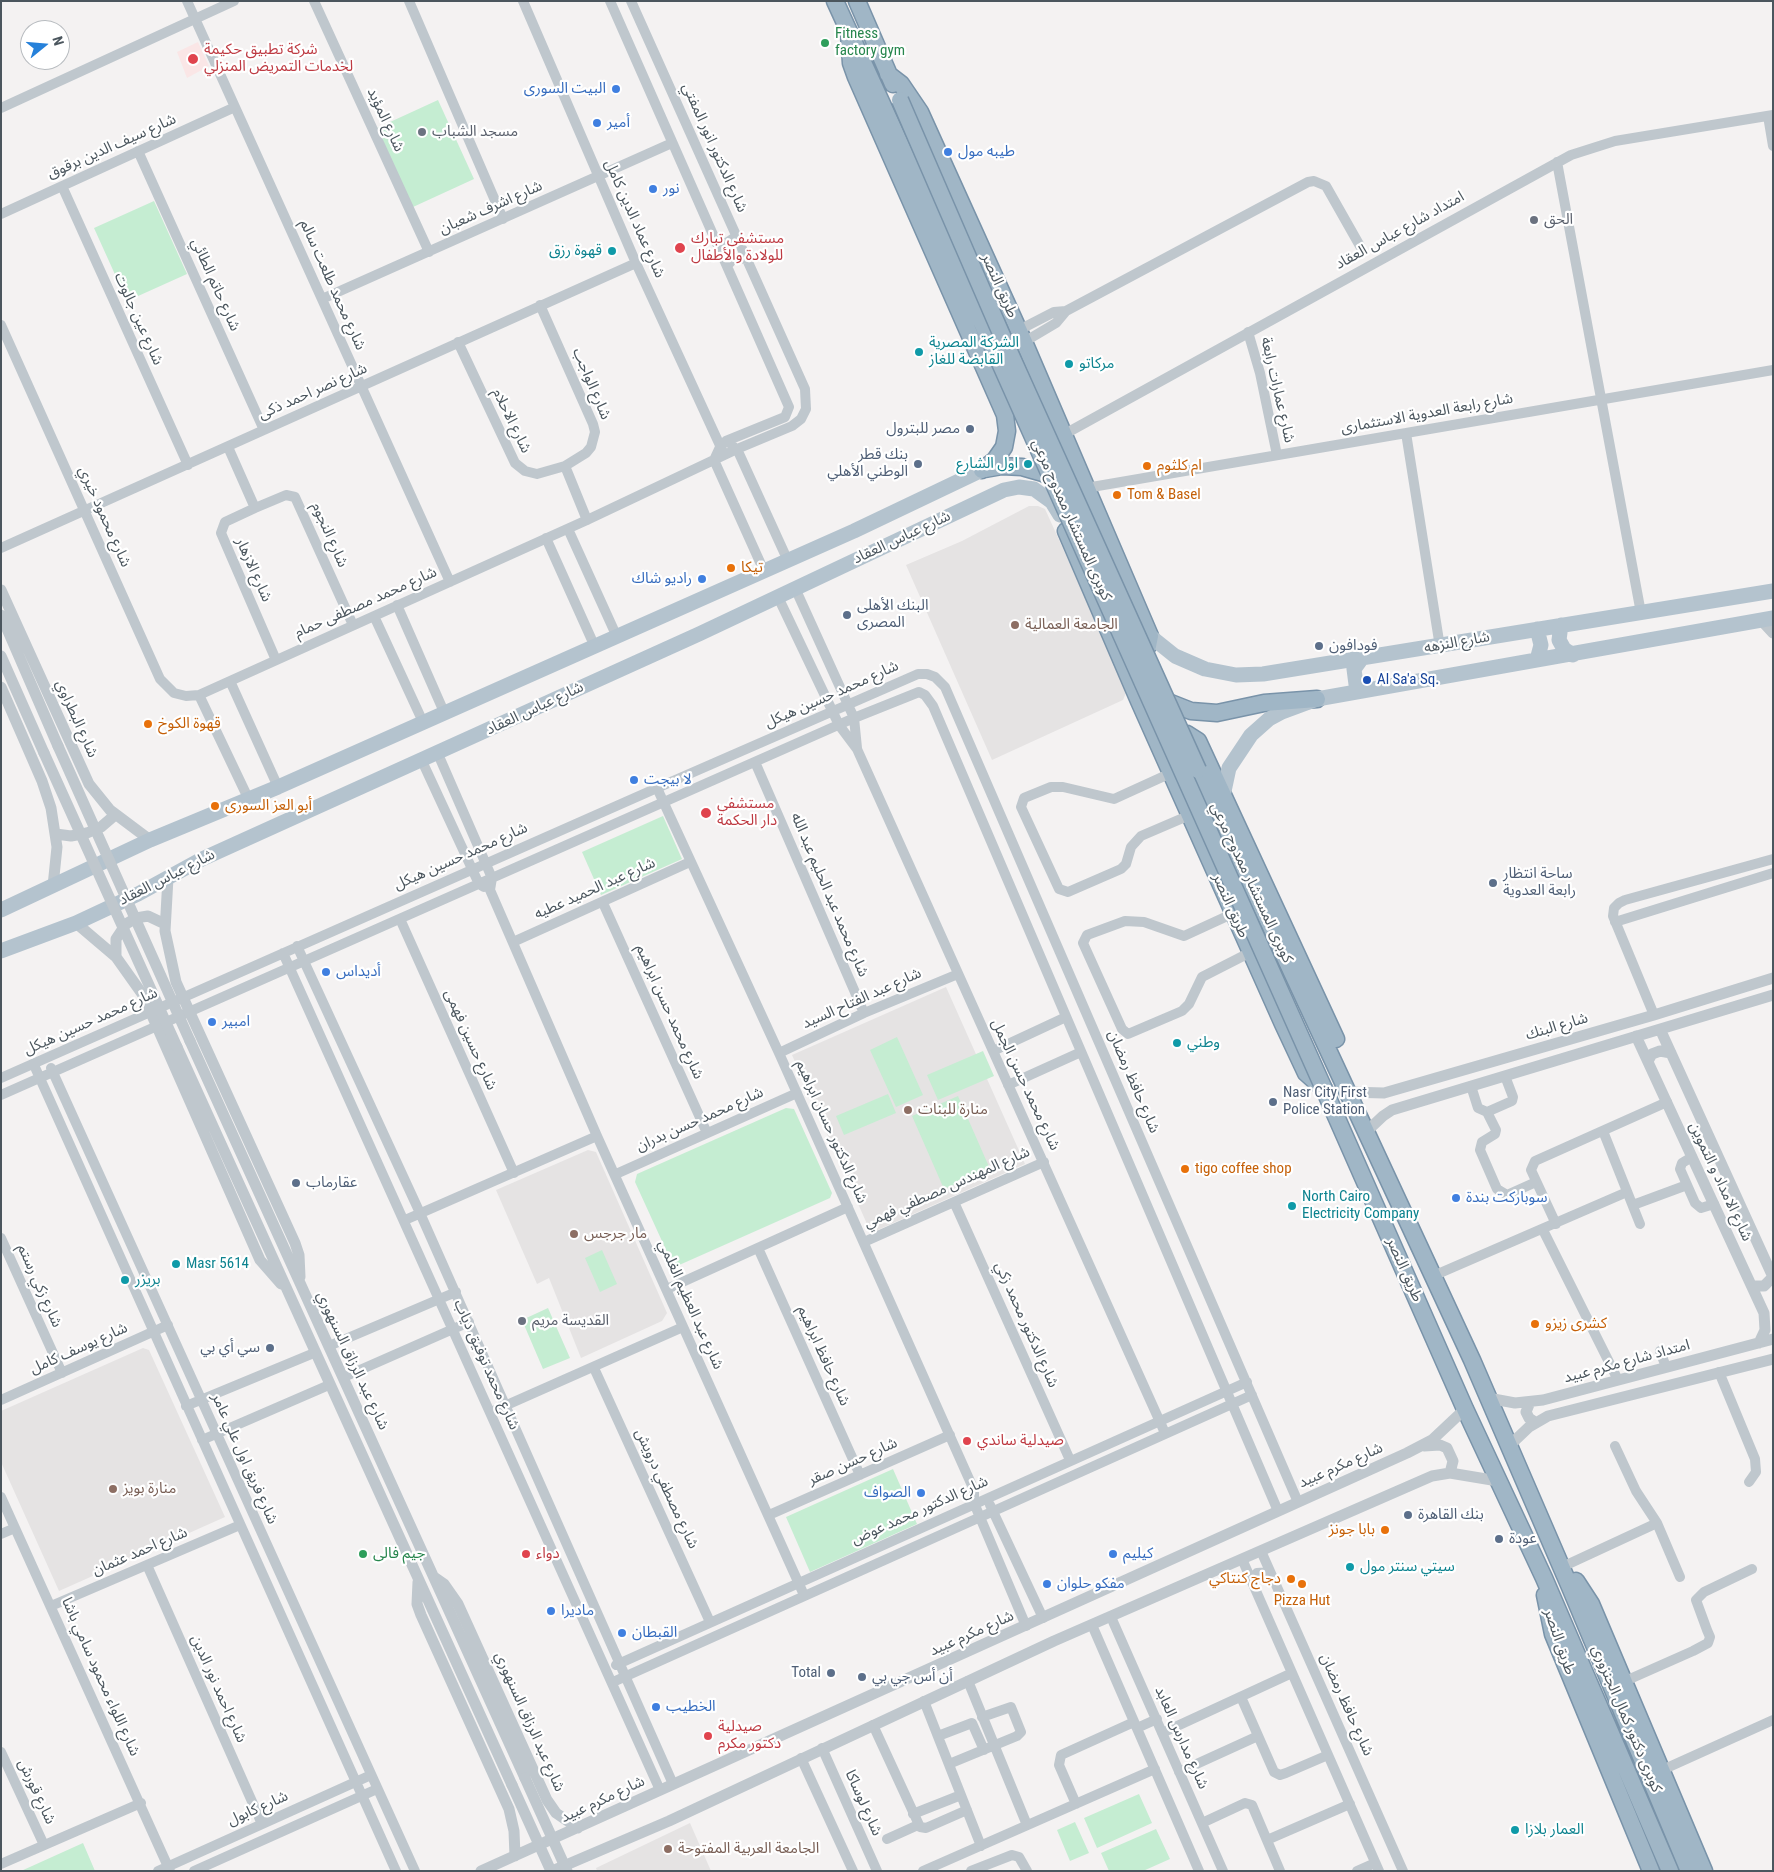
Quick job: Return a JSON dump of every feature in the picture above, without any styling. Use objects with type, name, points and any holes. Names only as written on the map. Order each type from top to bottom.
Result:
[{"type":"highway","points":[[835,1],[849,34],[851,64],[856,77],[1005,415],[1007,431],[1004,447],[995,460],[982,470]]},
{"type":"highway","name":"طريق النصر","points":[[857,1],[888,74],[907,91],[920,112],[1022,336],[1104,533],[1150,636]]},
{"type":"highway","name":"كوبرى المستشار ممدوح مرعي","points":[[849,34],[1092,567],[1324,1089]]},
{"type":"highway","name":"كوبرى المستشار ممدوح مرعي","points":[[888,74],[1035,410],[1198,770],[1348,1091]]},
{"type":"highway","points":[[1005,415],[1018,418],[1035,410],[1042,399],[1043,386]]},
{"type":"highway","points":[[982,470],[1002,466],[1022,467],[1052,477],[1062,483],[1104,533]]},
{"type":"highway","name":"طريق النصر","points":[[1060,515],[1171,773],[1306,1073],[1324,1089],[1465,1408],[1544,1578],[1548,1616],[1553,1634],[1651,1871]]},
{"type":"highway","points":[[1117,650],[1132,656],[1141,653],[1148,646],[1150,636]]},
{"type":"highway","points":[[1117,650],[1129,670],[1148,690],[1171,704],[1191,711],[1217,713],[1264,703],[1317,699]]},
{"type":"highway","name":"طريق النصر","points":[[1162,752],[1166,741],[1175,734],[1187,734],[1198,741],[1343,1056],[1348,1080],[1348,1091],[1366,1132],[1434,1276],[1562,1567],[1574,1578],[1590,1604],[1704,1871]]},
{"type":"highway","name":"كوبرى دكتور كمال الجنزوري","points":[[1562,1567],[1689,1871]]},
{"type":"highway","name":"كوبرى دكتور كمال الجنزوري","points":[[1544,1578],[1670,1871]]},
{"type":"main road","name":"شارع عباس العقاد","points":[[1,910],[150,840],[249,800],[788,561],[982,470]]},
{"type":"main road","name":"شارع عباس العقاد","points":[[1,951],[76,923],[168,878],[202,859],[438,754],[1011,488],[1026,487],[1041,492],[1052,502],[1060,515]]},
{"type":"main road","name":"شارع النزهه","points":[[1150,636],[1175,656],[1205,669],[1228,674],[1264,674],[1440,647],[1537,629],[1773,591]]},
{"type":"main road","name":"شارع النزهه","points":[[1223,796],[1229,768],[1251,735],[1262,724],[1282,712],[1317,699],[1767,619]]},
{"type":"main road","points":[[1562,625],[1559,640],[1564,650],[1573,655]]},
{"type":"main road","points":[[1537,629],[1541,644],[1537,660]]},
{"type":"main road","points":[[1357,692],[1354,669],[1362,658]]},
{"type":"street","name":"شارع محمد طلعت سالم","points":[[187,1],[450,582]]},
{"type":"street","points":[[1,108],[234,1]]},
{"type":"street","name":"شارع المؤيد","points":[[314,1],[429,252]]},
{"type":"street","points":[[409,1],[503,219]]},
{"type":"street","name":"شارع عماد الدين كامل","points":[[522,1],[720,454],[764,571]]},
{"type":"street","points":[[610,1],[727,266],[734,258],[747,259]]},
{"type":"street","name":"شارع الدكتور انور المفتي","points":[[631,1],[805,389],[807,404],[801,419],[792,426],[737,449]]},
{"type":"street","name":"شارع سيف الدين برقوق","points":[[1,214],[235,108]]},
{"type":"street","points":[[1770,115],[1773,146]]},
{"type":"street","name":"امتداد شارع عباس العقاد","points":[[1063,435],[1557,162],[1585,149],[1615,141],[1770,115]]},
{"type":"street","name":"شارع اشرف شعبان","points":[[322,299],[672,143]]},
{"type":"street","name":"شارع حاتم الطائي","points":[[138,151],[264,430]]},
{"type":"street","points":[[1557,162],[1641,613]]},
{"type":"street","points":[[1022,336],[1056,323],[1066,311],[1308,182],[1321,182],[1331,191],[1360,246]]},
{"type":"street","name":"شارع عين جالوت","points":[[62,186],[188,465]]},
{"type":"street","points":[[716,242],[730,242],[737,236]]},
{"type":"street","name":"شارع نصر احمد ذكى","points":[[1,548],[636,263]]},
{"type":"street","name":"شارع محمد مصطفى حمام","points":[[199,694],[568,529],[720,454],[730,439],[785,417],[789,407],[727,266]]},
{"type":"street","name":"شارع الواجب","points":[[540,305],[590,416],[595,432],[591,447],[586,453],[565,466]]},
{"type":"street","name":"شارع محمود خيري","points":[[1,325],[160,679],[174,693],[186,696],[199,694]]},
{"type":"street","name":"شارع عمارات رابعة","points":[[1248,332],[1260,373],[1276,456]]},
{"type":"street","name":"شارع الاحلام","points":[[458,342],[514,463],[525,471],[537,474],[565,466]]},
{"type":"street","name":"شارع رابعة العدوية الاستثمارى","points":[[1086,488],[1773,370]]},
{"type":"street","points":[[1406,433],[1440,647]]},
{"type":"street","points":[[720,454],[731,445],[737,449],[788,561]]},
{"type":"street","points":[[228,447],[255,508]]},
{"type":"street","points":[[565,466],[587,520]]},
{"type":"street","name":"شارع النجوم","points":[[255,508],[286,495],[295,498],[353,625]]},
{"type":"street","name":"شارع الازهار","points":[[255,508],[225,522],[221,533],[276,660]]},
{"type":"street","points":[[568,529],[617,637]]},
{"type":"street","points":[[546,538],[595,647]]},
{"type":"street","name":"شارع محمد حسن الجمل","points":[[795,588],[854,718],[857,749]]},
{"type":"street","name":"شارع البطراوي","points":[[1,590],[89,784],[115,815],[150,840]]},
{"type":"street","name":"شارع محمد حسن الجمل","points":[[778,596],[839,725],[857,749],[1165,1433]]},
{"type":"street","points":[[397,605],[444,712]]},
{"type":"street","points":[[1,615],[190,1041],[300,1282]]},
{"type":"street","points":[[374,616],[423,722]]},
{"type":"street","points":[[1767,619],[1773,633]]},
{"type":"street","points":[[1,656],[286,1288]]},
{"type":"street","name":"شارع محمد حسين هيكل","points":[[1,1078],[34,1065],[473,868],[918,674],[935,677]]},
{"type":"street","name":"شارع حافظ رمضان","points":[[935,677],[945,687],[1298,1502]]},
{"type":"street","points":[[230,681],[278,787]]},
{"type":"street","points":[[1,687],[47,796],[56,834],[54,886]]},
{"type":"street","name":"شارع محمد حسين هيكل","points":[[1,1095],[913,693],[926,694],[934,710]]},
{"type":"street","points":[[199,694],[249,800]]},
{"type":"street","points":[[952,703],[934,710],[1278,1511]]},
{"type":"street","points":[[422,761],[479,884],[490,890],[492,878],[438,754]]},
{"type":"street","name":"شارع محمد عبد الحليم عبد الله","points":[[755,762],[864,1013]]},
{"type":"street","points":[[1171,773],[1114,798],[1063,787],[1051,787],[1024,798],[1021,807],[1059,889],[1068,892],[1121,869],[1126,864],[1131,847],[1141,836],[1190,815]]},
{"type":"street","name":"شارع الدكتور حسان ابراهيم","points":[[657,788],[779,1053],[950,1435],[974,1490],[974,1503],[979,1516],[1026,1626]]},
{"type":"street","points":[[56,834],[71,836],[87,833],[101,827],[115,815]]},
{"type":"street","points":[[1654,1015],[1615,922],[1614,908],[1626,900],[1773,859]]},
{"type":"street","name":"شارع عبد الحميد عطيه","points":[[513,942],[603,903],[690,862]]},
{"type":"street","points":[[1615,922],[1773,873]]},
{"type":"street","name":"شارع عبد الرزاق السنهوري","points":[[168,878],[165,924],[171,966],[181,998],[295,1243],[301,1268],[300,1282],[433,1576],[444,1584],[458,1604],[544,1793],[556,1813],[578,1828]]},
{"type":"street","name":"شارع عبد العظيم الغلمي","points":[[490,890],[804,1595]]},
{"type":"street","name":"شارع محمد حسن ابراهيم","points":[[603,903],[707,1133]]},
{"type":"street","points":[[1234,913],[1184,936],[1144,922],[1124,921],[1087,935],[1083,943],[1122,1029],[1128,1034],[1182,1011],[1189,1004],[1202,977],[1251,952]]},
{"type":"street","points":[[116,957],[114,945],[118,933],[131,920],[148,916],[165,924]]},
{"type":"street","name":"شارع حسين فهمى","points":[[400,919],[514,1174]]},
{"type":"street","name":"شارع عبد الرزاق السنهوري","points":[[76,923],[116,957],[136,983],[158,1027],[260,1260],[276,1280],[286,1288],[418,1580],[417,1598],[421,1615],[509,1809],[514,1831],[514,1856]]},
{"type":"street","name":"شارع محمد توفيق دياب","points":[[297,946],[456,1292],[621,1662],[673,1784]]},
{"type":"street","name":"شارع محمد توفيق دياب","points":[[283,953],[405,1220],[660,1790]]},
{"type":"street","name":"شارع عبد الفتاح السيد","points":[[779,1053],[864,1013],[958,974]]},
{"type":"street","name":"شارع البنك","points":[[1348,1091],[1377,1094],[1398,1089],[1654,1015],[1773,978]]},
{"type":"street","name":"شارع البنك","points":[[1366,1132],[1387,1113],[1404,1107],[1773,994]]},
{"type":"street","points":[[993,1051],[1066,1017]]},
{"type":"street","name":"شارع الامداد و التموين","points":[[1660,1029],[1773,1277]]},
{"type":"street","name":"شارع الامداد و التموين","points":[[1636,1036],[1765,1318],[1765,1330],[1759,1343]]},
{"type":"street","points":[[1648,1061],[1652,1054],[1660,1050],[1671,1053]]},
{"type":"street","points":[[1008,1085],[1082,1052]]},
{"type":"street","name":"شارع فريق اول علي عامر","points":[[47,1058],[415,1871]]},
{"type":"street","name":"شارع فريق اول علي عامر","points":[[34,1065],[396,1871]]},
{"type":"street","points":[[1487,1112],[1512,1101],[1513,1097],[1505,1076]]},
{"type":"street","points":[[1471,1086],[1478,1108],[1487,1112],[1496,1130],[1495,1134],[1482,1142],[1480,1150],[1497,1189],[1507,1195],[1536,1182]]},
{"type":"street","points":[[1398,1089],[1394,1099],[1398,1105],[1404,1107]]},
{"type":"street","name":"شارع محمد حسن بدران","points":[[616,1174],[797,1094]]},
{"type":"street","points":[[1556,1224],[1536,1182],[1532,1167],[1537,1158],[1667,1102]]},
{"type":"street","points":[[1603,1131],[1640,1224]]},
{"type":"street","points":[[405,1220],[598,1136]]},
{"type":"street","points":[[1692,1157],[1680,1167],[1687,1185],[1698,1207],[1714,1204]]},
{"type":"street","name":"شارع المهندس مصطفي فهمي","points":[[864,1242],[1044,1162]]},
{"type":"street","points":[[1633,1205],[1687,1185]]},
{"type":"street","points":[[1434,1276],[1544,1230],[1627,1192]]},
{"type":"street","name":"شارع الدكتور محمد زكي","points":[[954,1202],[1070,1460]]},
{"type":"street","points":[[667,1288],[848,1207]]},
{"type":"street","points":[[1544,1230],[1618,1380]]},
{"type":"street","name":"شارع زكي رستم","points":[[1,1238],[62,1373]]},
{"type":"street","name":"شارع حافظ ابراهيم","points":[[758,1248],[860,1476]]},
{"type":"street","points":[[1752,1286],[1764,1286],[1773,1277]]},
{"type":"street","points":[[329,1346],[456,1292]]},
{"type":"street","points":[[344,1377],[469,1322]]},
{"type":"street","name":"شارع يوسف كامل","points":[[1,1400],[168,1325]]},
{"type":"street","points":[[491,1412],[683,1327]]},
{"type":"street","name":"امتداد شارع مكرم عبيد","points":[[1488,1398],[1515,1403],[1530,1402],[1773,1340]]},
{"type":"street","points":[[1660,1351],[1666,1367]]},
{"type":"street","points":[[186,1406],[314,1353]]},
{"type":"street","points":[[1509,1446],[1535,1422],[1576,1408],[1773,1359]]},
{"type":"street","name":"شارع مصطفي درويش","points":[[594,1368],[710,1622]]},
{"type":"street","points":[[1719,1372],[1755,1460],[1756,1472],[1749,1482]]},
{"type":"street","name":"شارع الدكتور محمد عوض","points":[[607,1669],[798,1581],[1246,1382]]},
{"type":"street","points":[[202,1440],[329,1385]]},
{"type":"street","name":"شارع الدكتور محمد عوض","points":[[613,1682],[1252,1395]]},
{"type":"street","points":[[1530,1402],[1526,1412],[1529,1418],[1535,1422]]},
{"type":"street","name":"شارع مكرم عبيد","points":[[481,1871],[1422,1446],[1442,1432],[1465,1408]]},
{"type":"street","name":"شارع حسن صقر","points":[[769,1515],[950,1435]]},
{"type":"street","points":[[1422,1446],[1440,1445],[1447,1448],[1453,1461],[1450,1473]]},
{"type":"street","points":[[1615,1446],[1636,1491],[1657,1523],[1680,1577]]},
{"type":"street","points":[[418,1580],[552,1871],[669,1821],[968,1680],[1432,1476],[1450,1473],[1498,1481]]},
{"type":"street","points":[[974,1490],[987,1498],[1043,1618]]},
{"type":"street","name":"شارع اللواء محمود سامي باشا","points":[[1,1497],[140,1803],[165,1869]]},
{"type":"street","points":[[1562,1567],[1657,1523]]},
{"type":"street","name":"شارع احمد عثمان","points":[[51,1606],[240,1525]]},
{"type":"street","points":[[1,1534],[15,1528]]},
{"type":"street","name":"شارع حافظ رمضان","points":[[1261,1551],[1403,1871]]},
{"type":"street","points":[[1242,1559],[1377,1867],[1357,1871]]},
{"type":"street","name":"شارع احمد نور الدين","points":[[147,1566],[262,1824]]},
{"type":"street","points":[[1623,1682],[1708,1643],[1710,1637],[1696,1600],[1704,1592],[1752,1569]]},
{"type":"street","points":[[1251,1581],[1257,1573],[1270,1572]]},
{"type":"street","points":[[433,1576],[567,1871]]},
{"type":"street","name":"شارع مدارس العابد","points":[[1111,1617],[1223,1871]]},
{"type":"street","points":[[1092,1625],[1199,1871]]},
{"type":"street","points":[[1162,1733],[1292,1674]]},
{"type":"street","points":[[968,1680],[982,1717],[989,1747]]},
{"type":"street","points":[[1241,1697],[1274,1772],[1280,1775],[1328,1754]]},
{"type":"street","points":[[924,1701],[981,1846]]},
{"type":"street","points":[[949,1764],[1020,1734],[1021,1728],[1013,1709],[1008,1707],[982,1717]]},
{"type":"street","points":[[1076,1804],[1059,1765],[1061,1755],[1156,1719]]},
{"type":"street","points":[[1660,1771],[1773,1720]]},
{"type":"street","points":[[938,1736],[972,1723],[989,1747],[1027,1825]]},
{"type":"street","points":[[873,1725],[918,1825]]},
{"type":"street","points":[[1180,1772],[1258,1736]]},
{"type":"street","name":"شارع لوساكا","points":[[822,1748],[876,1871]]},
{"type":"street","name":"شارع قورش","points":[[1,1752],[44,1845]]},
{"type":"street","points":[[801,1758],[853,1871]]},
{"type":"street","points":[[924,1871],[1155,1769]]},
{"type":"street","name":"شارع كابول","points":[[165,1869],[371,1776]]},
{"type":"street","name":"شارع كابول","points":[[194,1871],[377,1788]]},
{"type":"street","points":[[509,1809],[518,1812],[528,1810],[536,1804],[544,1793]]},
{"type":"street","points":[[913,1814],[961,1795]]},
{"type":"street","points":[[1,1864],[140,1803]]},
{"type":"street","points":[[1202,1823],[1249,1803],[1252,1805],[1280,1871]]},
{"type":"street","points":[[1267,1840],[1350,1804]]},
{"type":"street","points":[[887,1839],[918,1825],[926,1828],[967,1810]]},
{"type":"street","points":[[971,1871],[1012,1855],[1019,1858],[1027,1871]]},
{"type":"street","points":[[584,1871],[586,1856]]},
{"type":"shaded area","name":"شركة تطبيق حكيمة لخدمات التمريض المنزلي","points":[[198,42],[209,66],[187,78],[177,52]]},
{"type":"shaded area","name":"الجامعة العمالية","points":[[1029,506],[1038,506],[1045,509],[1125,685],[1126,693],[1123,700],[992,760],[906,565],[962,541]]},
{"type":"shaded area","name":"منارة للبنات","points":[[946,987],[1025,1164],[871,1233],[792,1055]]},
{"type":"shaded area","name":"مار جرجس","points":[[588,1150],[596,1152],[667,1313],[662,1321],[581,1358],[549,1278],[537,1284],[496,1190]]},
{"type":"shaded area","name":"منارة بويز","points":[[143,1348],[149,1350],[225,1517],[59,1591],[1,1462],[1,1411]]},
{"type":"shaded area","name":"الجامعة العربية المفتوحة","points":[[690,1823],[711,1871],[597,1871],[596,1868]]},
{"type":"green space","points":[[438,100],[474,179],[413,207],[377,128]]},
{"type":"green space","points":[[154,201],[187,274],[127,301],[94,228]]},
{"type":"green space","points":[[663,816],[682,859],[601,895],[582,852]]},
{"type":"green space","points":[[897,1037],[923,1095],[896,1107],[870,1050]]},
{"type":"green space","points":[[983,1051],[994,1076],[938,1100],[927,1075]]},
{"type":"green space","points":[[888,1094],[896,1113],[844,1135],[836,1116]]},
{"type":"green space","points":[[958,1096],[990,1169],[944,1189],[912,1116]]},
{"type":"green space","points":[[786,1108],[794,1109],[832,1193],[830,1198],[677,1266],[672,1263],[635,1182],[637,1174]]},
{"type":"green space","points":[[602,1250],[617,1284],[600,1292],[585,1258]]},
{"type":"green space","points":[[548,1308],[570,1358],[543,1369],[522,1320]]},
{"type":"green space","points":[[893,1469],[917,1524],[810,1572],[786,1517]]},
{"type":"green space","points":[[1139,1794],[1152,1823],[1097,1848],[1084,1818]]},
{"type":"green space","points":[[1075,1822],[1089,1853],[1070,1861],[1057,1830]]},
{"type":"green space","points":[[1156,1829],[1170,1859],[1143,1871],[1109,1871],[1101,1853]]},
{"type":"green space","points":[[83,1843],[95,1871],[21,1871]]},
{"type":"place","name":"Fitness factory gym","points":[[825,43]]},
{"type":"place","name":"شركة تطبيق حكيمة لخدمات التمريض المنزلي","points":[[193,59]]},
{"type":"place","name":"البيت السورى","points":[[616,89]]},
{"type":"place","name":"أمير","points":[[597,123]]},
{"type":"place","name":"مسجد الشباب","points":[[422,132]]},
{"type":"place","name":"طيبه مول","points":[[948,152]]},
{"type":"place","name":"نور","points":[[653,189]]},
{"type":"place","name":"الحق","points":[[1534,220]]},
{"type":"place","name":"مستشفى تبارك للولادة والأطفال","points":[[680,248]]},
{"type":"place","name":"قهوة رزق","points":[[612,251]]},
{"type":"place","name":"الشركة المصرية القابضة للغاز","points":[[919,352]]},
{"type":"place","name":"مركاتو","points":[[1069,364]]},
{"type":"place","name":"مصر للبترول","points":[[970,429]]},
{"type":"place","name":"بنك قطر الوطني الأهلي","points":[[918,464]]},
{"type":"place","name":"اول الشارع","points":[[1028,464]]},
{"type":"place","name":"ام كلثوم","points":[[1147,466]]},
{"type":"place","name":"Tom & Basel","points":[[1117,495]]},
{"type":"place","name":"تيكا","points":[[731,568]]},
{"type":"place","name":"راديو شاك","points":[[702,579]]},
{"type":"place","name":"البنك الأهلى المصرى","points":[[847,615]]},
{"type":"place","name":"الجامعة العمالية","points":[[1015,625]]},
{"type":"place","name":"فودافون","points":[[1319,646]]},
{"type":"place","name":"Al Sa'a Sq.","points":[[1367,680]]},
{"type":"place","name":"قهوة الكوخ","points":[[148,724]]},
{"type":"place","name":"لا بيجت","points":[[634,780]]},
{"type":"place","name":"أبو العز السورى","points":[[215,806]]},
{"type":"place","name":"مستشفي دار الحكمة","points":[[706,813]]},
{"type":"place","name":"ساحة انتظار رابعة العدوية","points":[[1493,883]]},
{"type":"place","name":"أديداس","points":[[326,972]]},
{"type":"place","name":"امبير","points":[[212,1022]]},
{"type":"place","name":"وطني","points":[[1177,1043]]},
{"type":"place","name":"Nasr City First Police Station","points":[[1273,1102]]},
{"type":"place","name":"منارة للبنات","points":[[908,1110]]},
{"type":"place","name":"tigo coffee shop","points":[[1185,1169]]},
{"type":"place","name":"عقارماب","points":[[296,1183]]},
{"type":"place","name":"سوباركت بندة","points":[[1456,1198]]},
{"type":"place","name":"North Cairo Electricity Company","points":[[1292,1206]]},
{"type":"place","name":"مار جرجس","points":[[574,1234]]},
{"type":"place","name":"Masr 5614","points":[[176,1264]]},
{"type":"place","name":"بريزر","points":[[125,1280]]},
{"type":"place","name":"القديسة مريم","points":[[522,1321]]},
{"type":"place","name":"كشرى زيزو","points":[[1535,1324]]},
{"type":"place","name":"سي أي بي","points":[[270,1348]]},
{"type":"place","name":"صيدلية ساندي","points":[[967,1441]]},
{"type":"place","name":"منارة بويز","points":[[113,1489]]},
{"type":"place","name":"الصواف","points":[[921,1493]]},
{"type":"place","name":"بنك القاهرة","points":[[1408,1515]]},
{"type":"place","name":"بابا جونز","points":[[1385,1530]]},
{"type":"place","name":"عودة","points":[[1499,1539]]},
{"type":"place","name":"جيم فالى","points":[[363,1554]]},
{"type":"place","name":"دواء","points":[[526,1554]]},
{"type":"place","name":"كيليم","points":[[1113,1554]]},
{"type":"place","name":"سيتي سنتر مول","points":[[1350,1567]]},
{"type":"place","name":"دجاج كنتاكي","points":[[1291,1579]]},
{"type":"place","name":"مفكو حلوان","points":[[1047,1584]]},
{"type":"place","name":"Pizza Hut","points":[[1302,1584]]},
{"type":"place","name":"ماديرا","points":[[551,1611]]},
{"type":"place","name":"القبطان","points":[[622,1633]]},
{"type":"place","name":"Total","points":[[831,1673]]},
{"type":"place","name":"أن أس جي بي","points":[[862,1677]]},
{"type":"place","name":"الخطيب","points":[[656,1707]]},
{"type":"place","name":"صيدلية دكتور مكرم","points":[[708,1736]]},
{"type":"place","name":"العمار بلازا","points":[[1515,1830]]},
{"type":"place","name":"الجامعة العربية المفتوحة","points":[[668,1849]]}]
